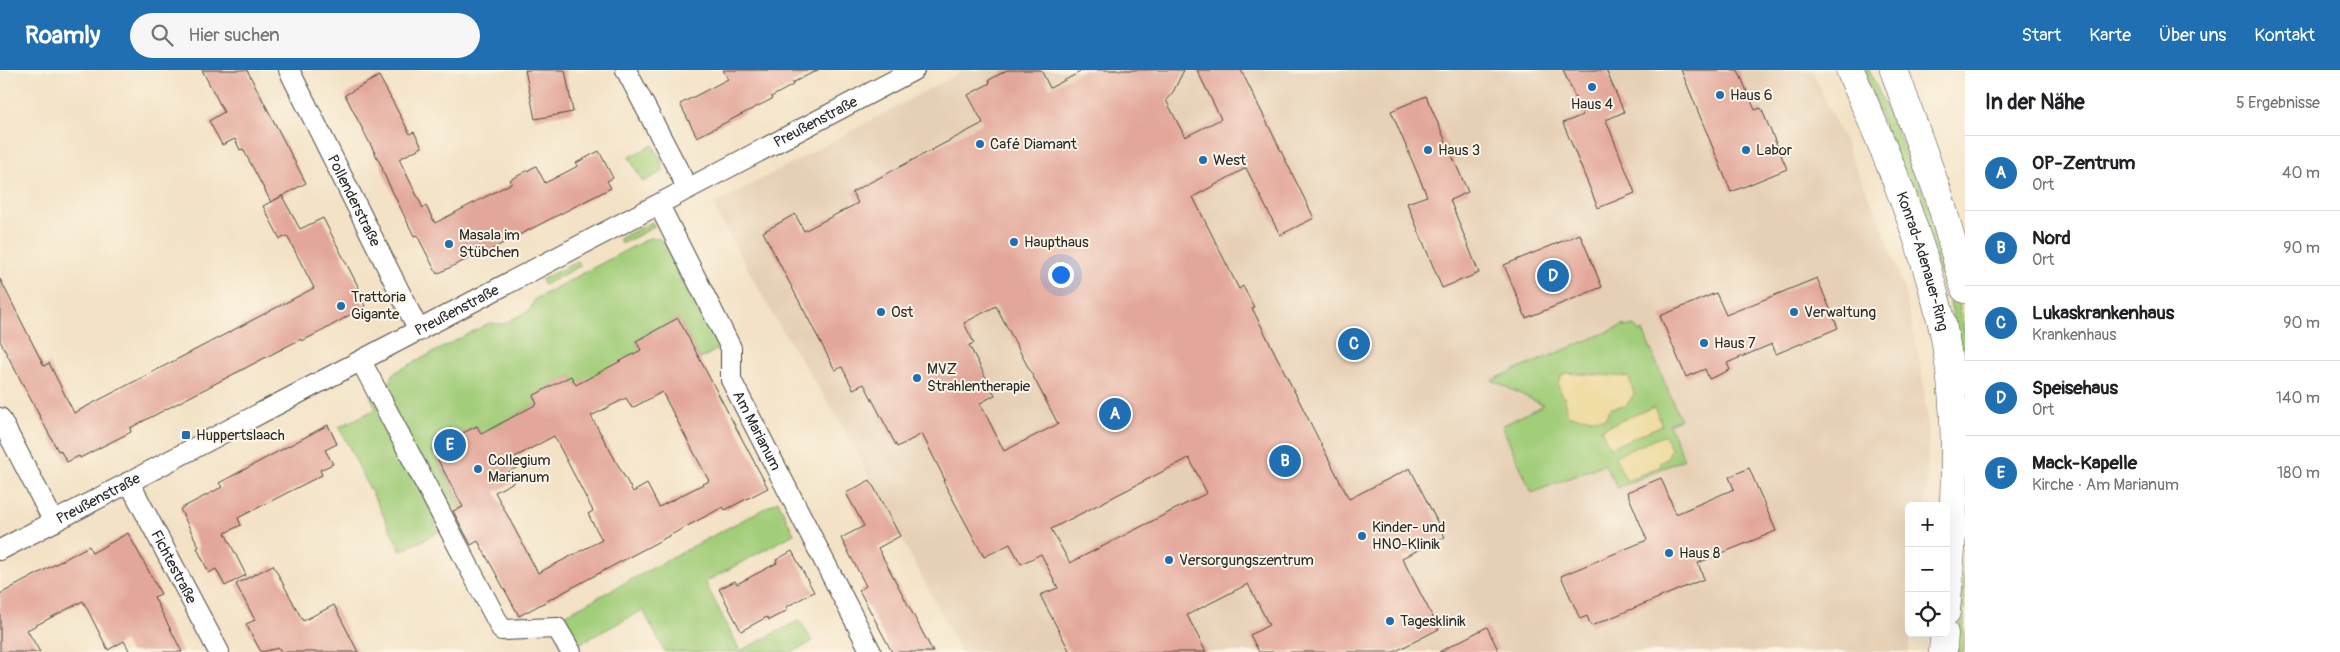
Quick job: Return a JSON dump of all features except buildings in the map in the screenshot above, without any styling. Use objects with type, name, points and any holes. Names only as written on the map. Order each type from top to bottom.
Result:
[{"type":"main road","name":"Konrad-Adenauer-Ring","points":[[1850,70],[1908,209],[1927,269],[1946,343],[1954,440],[1952,538],[1948,592]]},
{"type":"main road","points":[[1894,70],[1940,196],[1964,283]]},
{"type":"main road","points":[[1943,652],[1944,637]]},
{"type":"street","name":"Pollenderstraße","points":[[290,70],[419,331]]},
{"type":"street","points":[[626,70],[688,189]]},
{"type":"street","name":"Preußenstraße","points":[[0,550],[914,70]]},
{"type":"street","name":"Am Marianum","points":[[659,205],[731,348],[731,380],[871,652]]},
{"type":"street","points":[[361,361],[502,630],[557,628],[570,652]]},
{"type":"street","points":[[0,418],[54,522]]},
{"type":"street","name":"Fichtestraße","points":[[129,482],[219,652]]},
{"type":"shaded area","points":[[965,70],[1812,70],[1881,222],[1905,293],[1922,372],[1929,438],[1925,502],[1905,502],[1905,637],[1911,637],[1909,652],[961,652],[844,428],[774,317],[713,205]]},
{"type":"green space","points":[[1863,70],[1869,70],[1912,166],[1939,234],[1950,268],[1965,336],[1965,386],[1964,370],[1949,298]]},
{"type":"green space","points":[[653,145],[661,161],[663,171],[643,182],[629,157]]},
{"type":"green space","points":[[652,222],[654,227],[622,244],[619,239]]},
{"type":"green space","points":[[649,238],[658,238],[671,249],[722,347],[700,359],[678,318],[636,341],[643,354],[576,385],[571,376],[533,396],[537,404],[481,434],[477,426],[459,435],[450,430],[438,437],[437,446],[432,450],[463,507],[434,522],[439,532],[401,551],[339,427],[376,409],[370,395],[387,387],[394,373],[489,323],[503,324],[530,310],[535,299]]},
{"type":"green space","points":[[578,261],[580,266],[544,285],[541,280]]},
{"type":"green space","points":[[1624,325],[1625,327],[1634,325],[1639,332],[1643,331],[1680,419],[1669,424],[1684,459],[1618,488],[1604,464],[1532,493],[1502,426],[1543,405],[1492,380]]},
{"type":"green space","points":[[778,501],[794,534],[705,582],[740,651],[800,620],[812,642],[792,652],[665,652],[643,610],[579,644],[563,616]]},
{"type":"green space","points":[[1965,559],[1964,652],[1956,652]]},
{"type":"sand","points":[[1565,373],[1629,377],[1634,394],[1626,406],[1610,408],[1605,419],[1568,416],[1565,398],[1562,396],[1558,384],[1561,376]]},
{"type":"sand","points":[[1654,407],[1662,425],[1610,448],[1601,429]]},
{"type":"sand","points":[[1665,435],[1671,449],[1668,458],[1660,463],[1661,466],[1626,481],[1615,456]]},
{"type":"place","name":"Haus 4","points":[[1592,87]]},
{"type":"place","name":"Haus 6","points":[[1720,95]]},
{"type":"place","name":"Café Diamant","points":[[980,144]]},
{"type":"place","name":"Haus 3","points":[[1428,150]]},
{"type":"place","name":"Labor","points":[[1746,150]]},
{"type":"place","name":"West","points":[[1203,160]]},
{"type":"place","name":"Haupthaus","points":[[1014,242]]},
{"type":"place","name":"Masala im Stübchen","points":[[449,244]]},
{"type":"place","name":"Speisehaus","points":[[1553,276]]},
{"type":"place","name":"Trattoria Gigante","points":[[341,306]]},
{"type":"place","name":"Ost","points":[[881,312]]},
{"type":"place","name":"Verwaltung","points":[[1794,312]]},
{"type":"place","name":"Haus 7","points":[[1704,343]]},
{"type":"place","name":"Lukaskrankenhaus","points":[[1354,344]]},
{"type":"place","name":"MVZ Strahlentherapie","points":[[917,378]]},
{"type":"place","name":"OP-Zentrum","points":[[1115,414]]},
{"type":"place","name":"Huppertslaach","points":[[186,435]]},
{"type":"place","name":"Mack-Kapelle","points":[[450,445]]},
{"type":"place","name":"Nord","points":[[1285,461]]},
{"type":"place","name":"Collegium Marianum","points":[[478,469]]},
{"type":"place","name":"Kinder- und HNO-Klinik","points":[[1362,536]]},
{"type":"place","name":"Haus 8","points":[[1669,553]]},
{"type":"place","name":"Versorgungszentrum","points":[[1169,560]]},
{"type":"place","name":"Tagesklinik","points":[[1390,621]]}]
